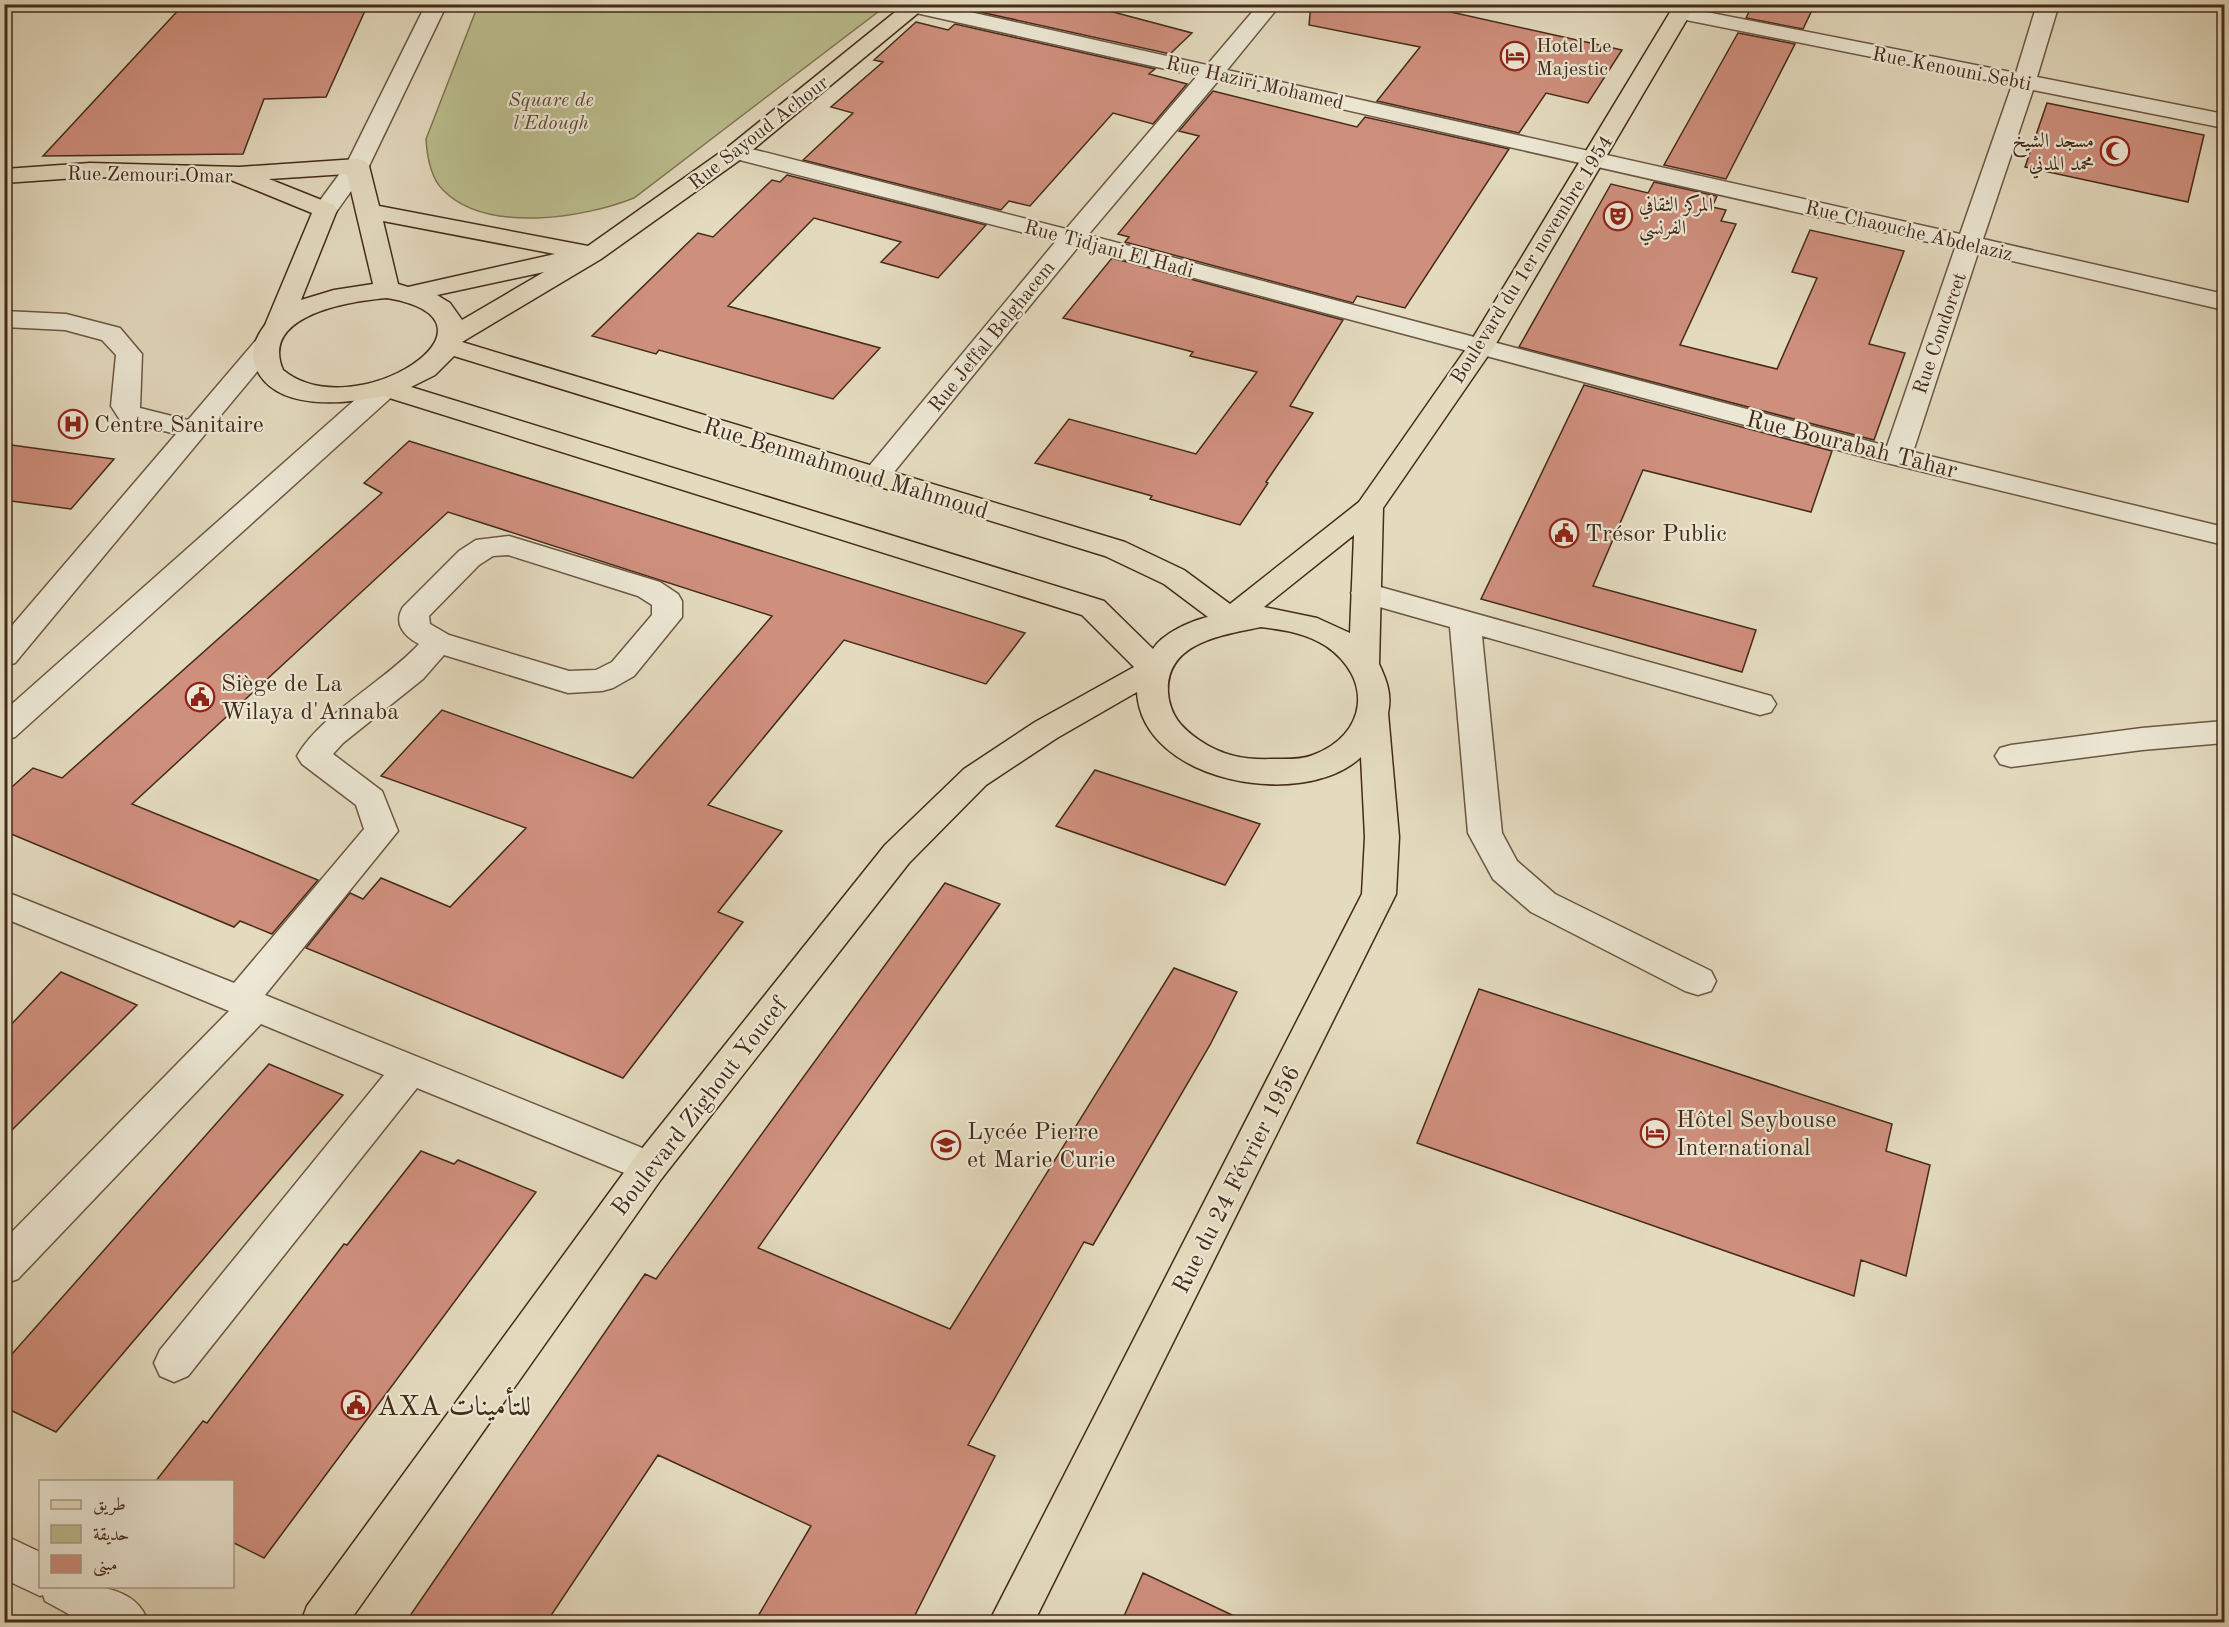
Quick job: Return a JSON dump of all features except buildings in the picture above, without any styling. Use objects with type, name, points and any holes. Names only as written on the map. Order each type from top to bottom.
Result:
[{"type":"main road","name":"Rue Sayoud Achour","points":[[273,335],[266,362],[275,377],[295,388],[323,394],[354,394],[385,388],[413,377],[435,363],[449,342],[592,254],[736,152],[918,6]]},
{"type":"main road","name":"Boulevard du 1er novembre 1954","points":[[1230,619],[1368,508],[1481,347],[1683,9]]},
{"type":"main road","points":[[234,173],[357,166],[387,290]]},
{"type":"main road","name":"Rue Zemouri Omar","points":[[4,176],[90,170],[234,173],[326,210]]},
{"type":"main road","points":[[273,335],[326,210]]},
{"type":"main road","points":[[368,211],[592,254]]},
{"type":"main road","points":[[413,293],[592,254]]},
{"type":"main road","points":[[273,335],[299,310],[326,298],[356,291],[387,290],[413,293],[434,302],[447,314],[453,330],[449,342]]},
{"type":"main road","name":"Rue Benmahmoud Mahmoud","points":[[449,342],[875,477],[1115,549],[1174,577],[1230,619]]},
{"type":"main road","points":[[385,388],[1093,608],[1154,669]]},
{"type":"main road","points":[[1364,663],[1368,508]]},
{"type":"main road","points":[[1261,617],[1302,624],[1321,630],[1346,645],[1364,663],[1376,689],[1374,716],[1361,739],[1337,757],[1306,770],[1269,774],[1233,770],[1199,758],[1172,740],[1156,717],[1149,693],[1154,669],[1171,646],[1197,629],[1230,619],[1261,617]]},
{"type":"main road","name":"Boulevard Zighout Youcef","points":[[322,1623],[649,1167],[897,854],[975,777],[1046,730],[1154,669]]},
{"type":"main road","name":"Rue du 24 Février 1956","points":[[1011,1623],[1379,894],[1382,837],[1374,716]]},
{"type":"street","points":[[326,210],[357,166],[437,4]]},
{"type":"street","name":"Rue Jeffal Belghacem","points":[[875,477],[1072,238],[1271,4]]},
{"type":"street","name":"Rue Condorcet","points":[[1897,457],[2024,82],[2048,4]]},
{"type":"street","name":"Rue Haziri Mohamed","points":[[918,6],[1594,158]]},
{"type":"street","name":"Rue Kenouni Sebti","points":[[1683,9],[2024,82],[2224,121]]},
{"type":"street","name":"Rue Tidjani El Hadi","points":[[736,152],[1072,238],[1481,347]]},
{"type":"street","name":"Rue Chaouche Abdelaziz","points":[[1594,158],[2224,302]]},
{"type":"street","points":[[4,319],[66,322],[111,334],[129,354],[125,406],[130,414],[194,430]]},
{"type":"street","points":[[4,656],[273,335]]},
{"type":"street","name":"Rue Bourabah Tahar","points":[[1481,347],[1897,457],[2224,536]]},
{"type":"street","points":[[4,729],[385,388]]},
{"type":"street","points":[[509,545],[649,589],[667,600],[667,617],[660,626],[623,669],[602,680],[568,682],[438,642],[416,629],[414,614],[469,558],[486,547],[509,545]]},
{"type":"street","points":[[1366,593],[1760,704]]},
{"type":"street","points":[[1465,621],[1485,833],[1505,870],[1543,903],[1698,981]]},
{"type":"street","points":[[4,1267],[248,1004],[381,831],[370,799],[313,756],[332,735],[412,671],[438,642]]},
{"type":"street","points":[[2011,756],[2142,739],[2224,732]]},
{"type":"street","points":[[4,904],[649,1167]]},
{"type":"street","points":[[174,1363],[410,1070]]},
{"type":"street","points":[[4,1556],[39,1574]]},
{"type":"street","points":[[63,1588],[126,1623]]},
{"type":"green space","name":"Square de l'Edough","points":[[478,4],[887,5],[634,198],[589,211],[536,218],[484,213],[462,204],[443,190],[430,166],[426,139]]},
{"type":"place","name":"Hotel Le Majestic","points":[[1515,56]]},
{"type":"place","name":"مسجد الشيخ محمد المدني","points":[[2115,151]]},
{"type":"place","name":"المركز الثقافي الفرنسي","points":[[1618,216]]},
{"type":"place","name":"Centre Sanitaire","points":[[73,424]]},
{"type":"place","name":"Trésor Public","points":[[1564,533]]},
{"type":"place","name":"Siège de La Wilaya d'Annaba","points":[[200,697]]},
{"type":"place","name":"Hôtel Seybouse International","points":[[1655,1133]]},
{"type":"place","name":"Lycée Pierre et Marie Curie","points":[[946,1145]]},
{"type":"place","name":"AXA للتأمينات","points":[[356,1405]]}]
